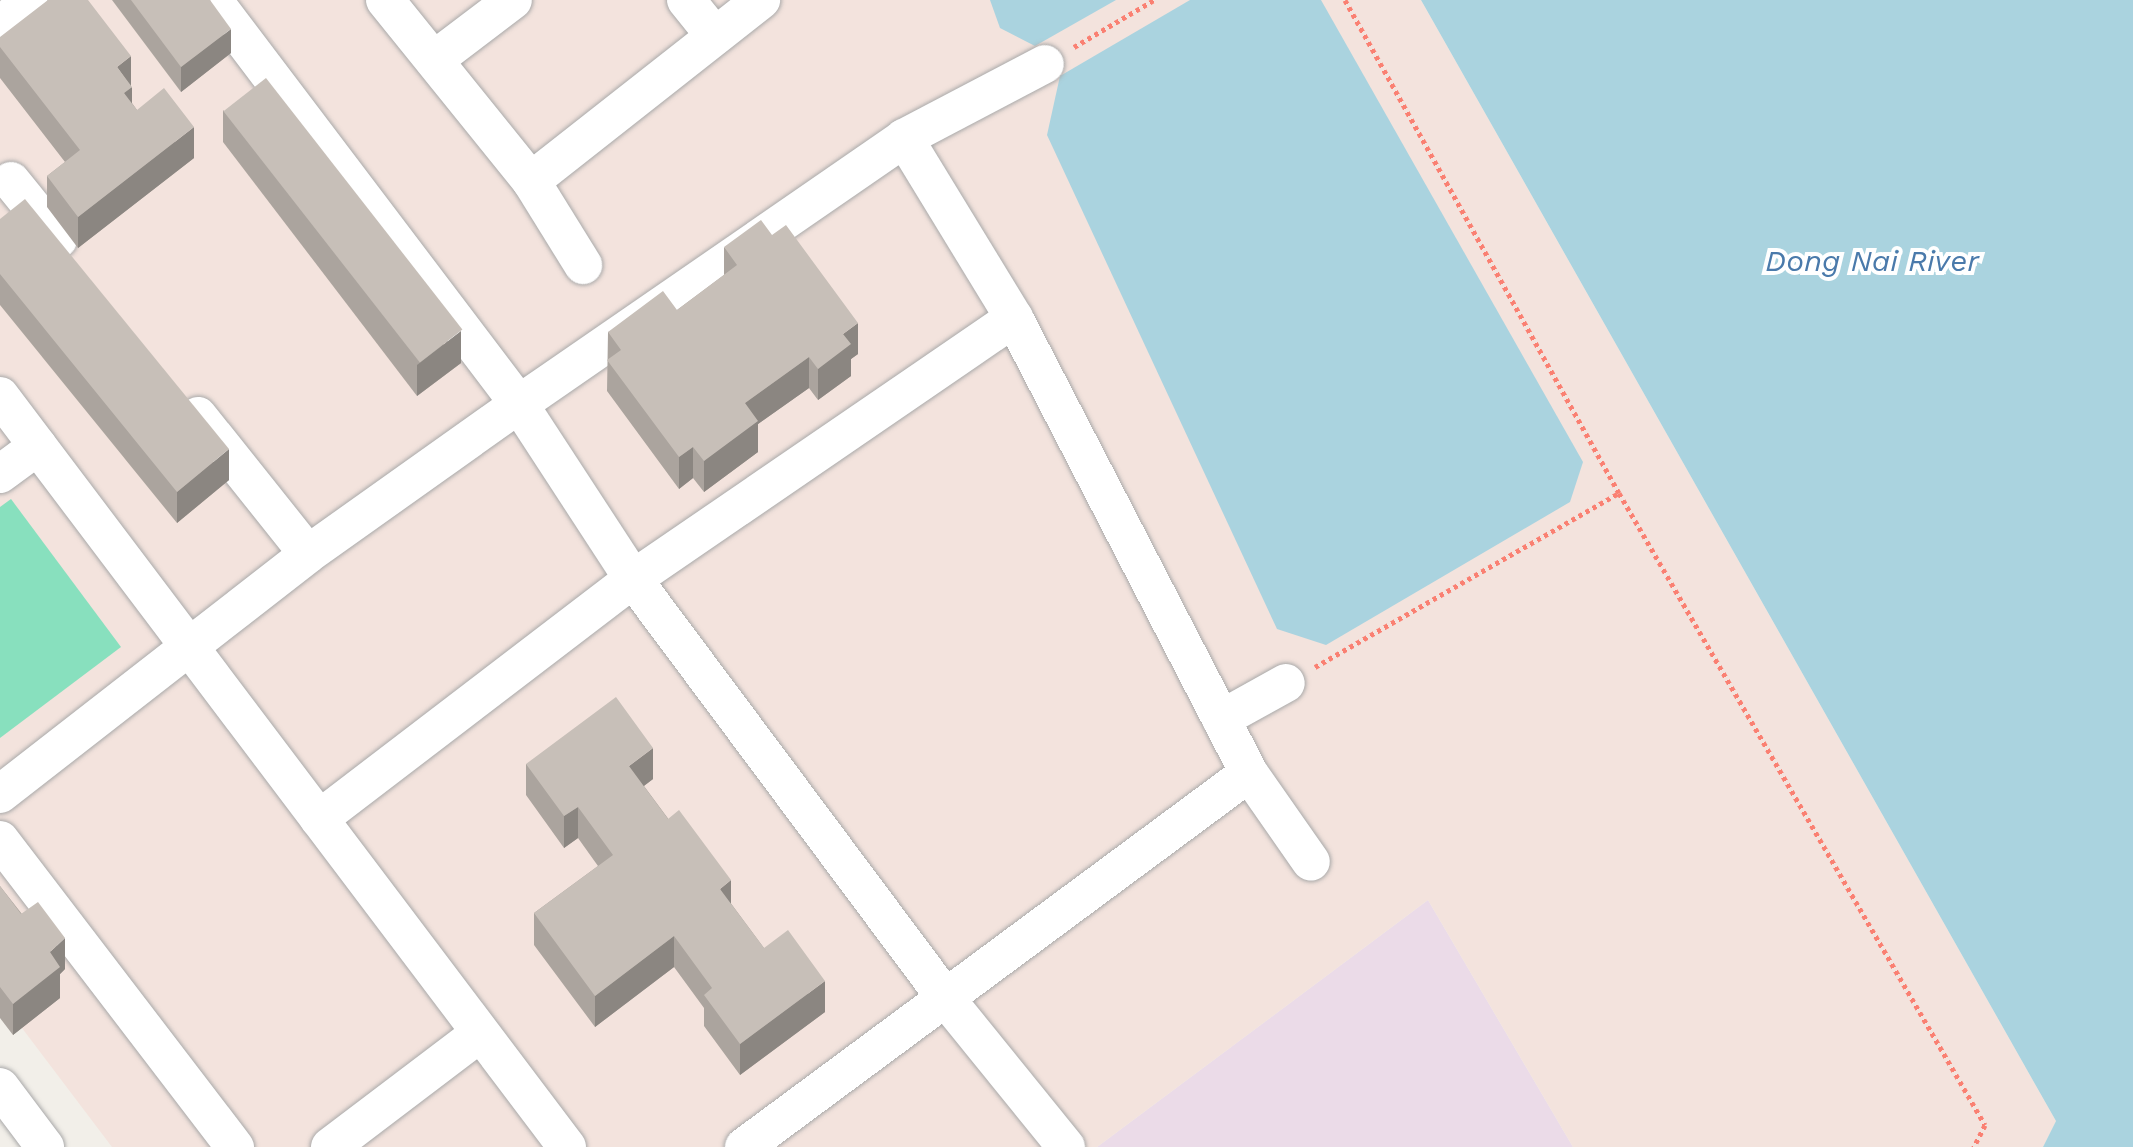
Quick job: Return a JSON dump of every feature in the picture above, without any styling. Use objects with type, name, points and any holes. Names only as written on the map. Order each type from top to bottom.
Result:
[{"type":"lane","points":[[0,28],[28,0]]},
{"type":"lane","points":[[213,0],[519,404],[633,579],[947,1000],[1066,1147]]},
{"type":"lane","points":[[385,0],[531,181],[583,265]]},
{"type":"lane","points":[[434,60],[513,0]]},
{"type":"lane","points":[[686,0],[715,36]]},
{"type":"lane","points":[[531,181],[761,0]]},
{"type":"lane","points":[[0,794],[308,554],[519,404],[904,138],[1045,64]]},
{"type":"lane","points":[[904,138],[1014,318],[1249,773],[1311,862]]},
{"type":"lane","points":[[11,181],[81,268]]},
{"type":"lane","points":[[319,819],[633,579],[1014,318]]},
{"type":"lane","points":[[180,392],[308,554]]},
{"type":"lane","points":[[0,396],[192,646],[567,1147]]},
{"type":"lane","points":[[0,474],[38,446]]},
{"type":"lane","points":[[1221,719],[1286,683]]},
{"type":"lane","points":[[744,1147],[947,1000],[1249,773]]},
{"type":"lane","points":[[0,840],[235,1147]]},
{"type":"lane","points":[[330,1147],[480,1033]]},
{"type":"lane","points":[[0,1087],[45,1147]]},
{"type":"path","points":[[1045,64],[1154,0]]},
{"type":"path","points":[[1345,0],[1619,493],[1985,1125],[1974,1147]]},
{"type":"path","points":[[1286,683],[1619,493]]},
{"type":"shaded area","points":[[49,0],[1421,0],[2056,1121],[2043,1147],[1573,1147],[1428,900],[1097,1147],[112,1147],[0,999],[0,68]]},
{"type":"shaded area","points":[[1428,900],[1573,1147],[1097,1147]]},
{"type":"green space","points":[[11,499],[121,647],[0,738],[0,507]]},
{"type":"water","points":[[990,0],[1116,0],[1035,46],[1000,28]]},
{"type":"water","points":[[1190,0],[1321,0],[1583,462],[1570,502],[1326,645],[1277,629],[1047,135],[1060,76]]},
{"type":"water","name":"Dong Nai River","points":[[1421,0],[2133,0],[2133,1147],[2043,1147],[2056,1121]]},
{"type":"building","points":[[48,0],[88,0],[131,56],[117,67],[132,87],[124,93],[137,110],[164,88],[194,127],[78,217],[47,176],[80,150],[0,47],[0,37]]},
{"type":"building","points":[[131,0],[210,0],[231,29],[181,67]]},
{"type":"building","points":[[266,78],[462,329],[420,363],[223,111]]},
{"type":"building","points":[[25,199],[229,449],[177,492],[0,274],[0,219]]},
{"type":"building","points":[[761,220],[772,235],[786,225],[858,323],[843,334],[851,344],[818,369],[809,357],[745,403],[758,421],[704,461],[693,447],[679,457],[607,360],[621,350],[608,332],[663,291],[677,310],[737,265],[724,247]]},
{"type":"building","points":[[616,697],[653,748],[629,766],[668,819],[679,810],[731,880],[720,889],[764,948],[788,930],[825,981],[740,1044],[704,995],[712,988],[674,936],[595,996],[534,913],[613,855],[578,807],[564,816],[526,764]]},
{"type":"building","points":[[0,886],[21,914],[38,902],[65,938],[50,952],[60,967],[13,1004],[0,987]]}]
